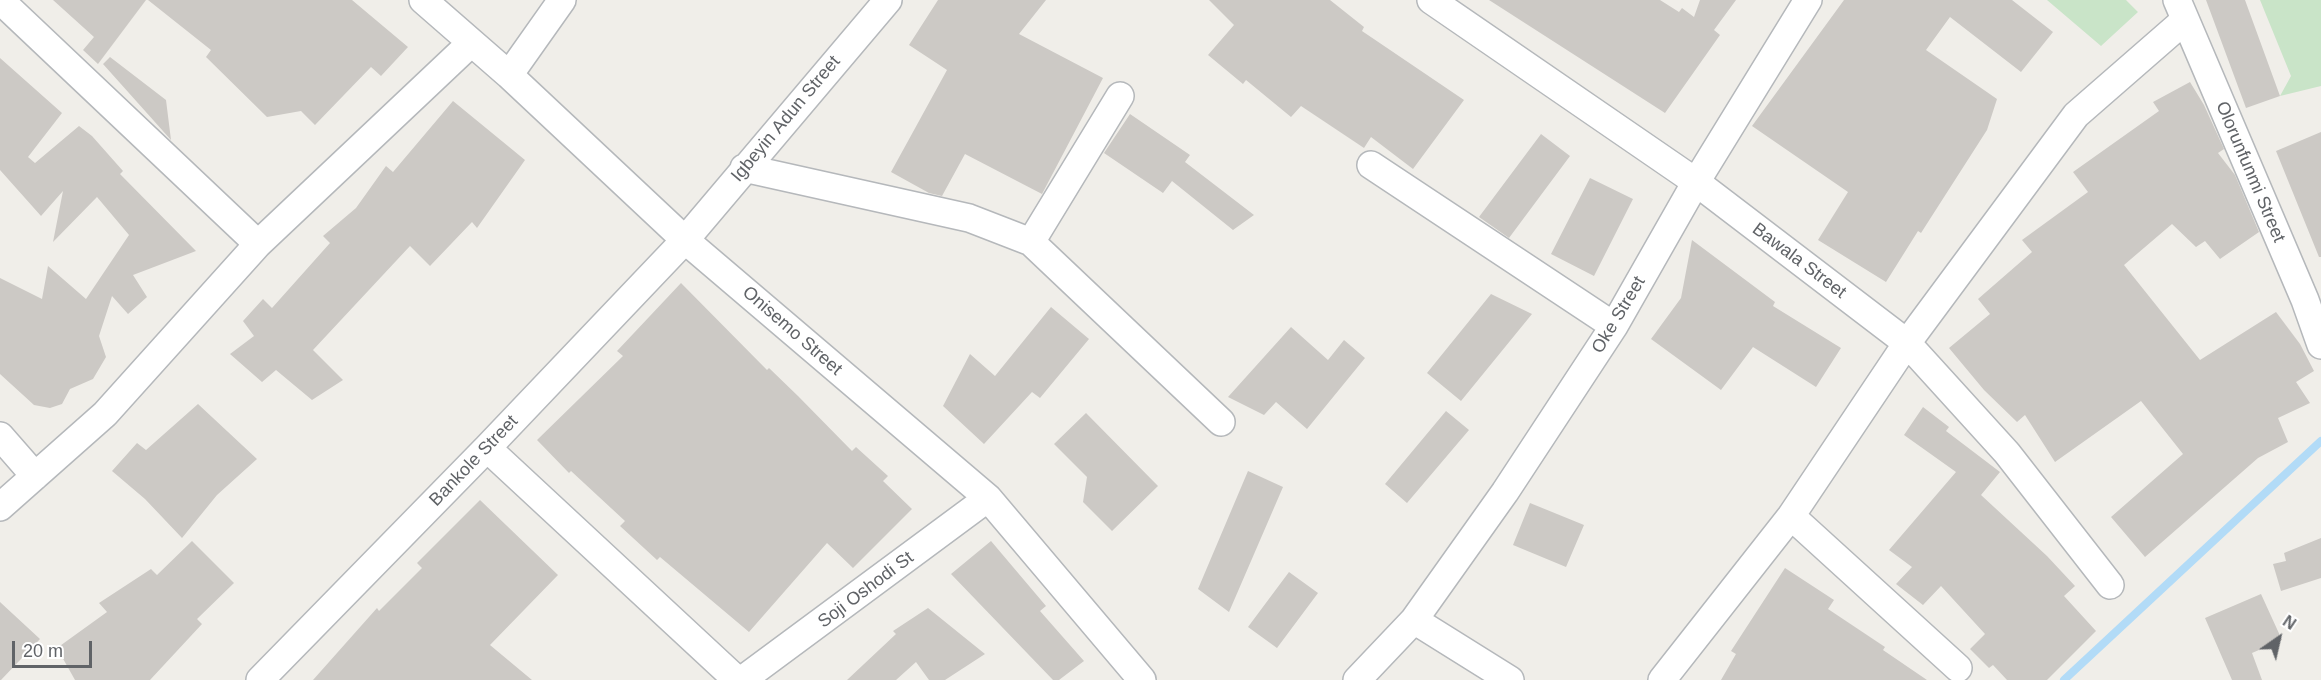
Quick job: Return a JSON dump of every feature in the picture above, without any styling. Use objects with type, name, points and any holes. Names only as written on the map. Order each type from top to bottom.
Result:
[{"type":"street","points":[[0,0],[258,244]]},
{"type":"street","name":"Onisemo Street","points":[[423,0],[509,75],[685,240],[988,498],[1142,680]]},
{"type":"street","points":[[509,75],[562,0]]},
{"type":"street","name":"Igbeyin Adun Street","points":[[685,240],[888,0]]},
{"type":"street","name":"Oke Street","points":[[1357,680],[1414,620],[1505,492],[1614,326],[1696,182],[1808,0]]},
{"type":"street","name":"Bawala Street","points":[[1436,2],[1696,182],[1907,343],[2007,453],[2110,585]]},
{"type":"street","points":[[1662,680],[1791,516],[1907,343],[2076,115],[2181,10]]},
{"type":"street","name":"Olorunfunmi Street","points":[[2181,10],[2313,297],[2321,345]]},
{"type":"street","points":[[0,507],[105,414],[258,244],[471,43]]},
{"type":"street","points":[[1031,242],[1120,96]]},
{"type":"street","points":[[1371,165],[1441,214],[1614,326]]},
{"type":"street","points":[[744,168],[969,218],[1031,242],[1221,422]]},
{"type":"street","name":"Bankole Street","points":[[260,680],[487,448],[685,240]]},
{"type":"street","points":[[0,435],[35,476]]},
{"type":"street","points":[[487,448],[737,680]]},
{"type":"street","name":"Soji Oshodi St","points":[[742,680],[988,498]]},
{"type":"street","points":[[1791,516],[1958,668]]},
{"type":"street","points":[[1414,620],[1510,680]]},
{"type":"green space","points":[[2047,0],[2126,0],[2138,12],[2101,46]]},
{"type":"green space","points":[[2260,0],[2321,0],[2321,86],[2280,96],[2291,76]]},
{"type":"building","points":[[53,0],[146,0],[98,64],[83,50],[94,37]]},
{"type":"building","points":[[148,0],[352,0],[408,47],[381,76],[371,67],[315,125],[301,111],[267,117],[206,57],[211,50]]},
{"type":"building","points":[[938,0],[1046,0],[1019,34],[1103,78],[1042,194],[965,154],[942,196],[929,193],[891,172],[947,70],[909,45]]},
{"type":"building","points":[[1209,0],[1330,0],[1364,27],[1362,31],[1464,100],[1413,169],[1371,137],[1364,148],[1301,106],[1291,117],[1246,80],[1243,84],[1208,55],[1234,25]]},
{"type":"building","points":[[1489,0],[1660,0],[1679,12],[1682,8],[1694,17],[1700,0],[1736,0],[1714,30],[1720,35],[1665,113]]},
{"type":"building","points":[[1844,0],[2012,0],[2053,32],[2021,72],[1950,17],[1926,50],[1997,99],[1987,130],[1921,233],[1918,231],[1886,282],[1818,240],[1848,192],[1752,126]]},
{"type":"building","points":[[2206,0],[2245,0],[2280,96],[2246,108]]},
{"type":"building","points":[[110,57],[166,100],[171,140],[103,64]]},
{"type":"building","points":[[0,58],[62,113],[28,157],[35,163],[79,126],[92,136],[123,171],[120,174],[196,251],[133,275],[147,297],[128,314],[112,296],[99,336],[106,357],[93,379],[70,389],[62,404],[50,408],[34,405],[0,374],[0,278],[42,299],[48,266],[86,299],[129,235],[97,197],[53,242],[63,191],[41,216],[0,170]]},
{"type":"building","points":[[2190,82],[2204,105],[2224,149],[2218,153],[2235,175],[2259,232],[2220,259],[2205,241],[2196,247],[2172,224],[2124,265],[2200,360],[2276,312],[2300,344],[2314,371],[2296,382],[2310,403],[2278,418],[2288,442],[2258,458],[2145,557],[2111,517],[2183,454],[2141,401],[2055,462],[2025,415],[2017,422],[1984,390],[1949,348],[1990,314],[1978,299],[2032,252],[2022,240],[2088,192],[2073,172],[2159,111],[2153,102]]},
{"type":"building","points":[[453,101],[525,160],[477,228],[472,222],[430,266],[410,246],[313,350],[343,380],[312,400],[276,370],[262,382],[230,354],[254,336],[243,321],[263,299],[272,308],[330,243],[323,236],[356,208],[386,166],[393,172]]},
{"type":"building","points":[[1130,114],[1190,155],[1185,162],[1254,215],[1233,230],[1172,181],[1163,193],[1104,153]]},
{"type":"building","points":[[2321,132],[2321,257],[2319,257],[2276,151]]},
{"type":"building","points":[[1541,134],[1570,156],[1509,238],[1479,217]]},
{"type":"building","points":[[1590,178],[1633,199],[1594,276],[1551,254]]},
{"type":"building","points":[[1692,240],[1775,302],[1773,306],[1841,348],[1816,387],[1753,347],[1721,390],[1651,339],[1681,298]]},
{"type":"building","points":[[681,283],[852,451],[856,447],[888,476],[883,481],[912,509],[853,568],[827,543],[749,632],[660,557],[657,560],[620,526],[625,521],[571,471],[569,473],[537,440],[623,356],[617,351]]},
{"type":"building","points":[[1491,294],[1532,314],[1461,401],[1427,373]]},
{"type":"building","points":[[1051,307],[1089,339],[1040,398],[1032,392],[984,444],[943,406],[970,354],[995,376]]},
{"type":"building","points":[[1291,327],[1328,360],[1344,340],[1365,358],[1307,429],[1276,402],[1264,415],[1228,397]]},
{"type":"building","points":[[198,404],[257,459],[217,495],[182,538],[145,499],[112,471],[137,443],[146,450]]},
{"type":"building","points":[[1923,407],[1949,427],[1946,431],[2000,472],[1981,495],[2047,556],[2075,586],[2064,596],[2096,631],[2047,680],[2007,680],[1993,665],[1989,668],[1970,649],[1985,634],[1941,586],[1923,605],[1896,584],[1912,567],[1889,550],[1956,472],[1904,435]]},
{"type":"building","points":[[1446,411],[1469,430],[1407,503],[1385,484]]},
{"type":"building","points":[[1086,413],[1158,486],[1112,531],[1083,502],[1087,477],[1054,444]]},
{"type":"building","points":[[1248,471],[1283,487],[1229,612],[1198,589]]},
{"type":"building","points":[[480,500],[558,575],[490,645],[532,680],[313,680],[377,608],[379,611],[422,568],[417,563]]},
{"type":"building","points":[[1530,503],[1584,525],[1566,567],[1513,545]]},
{"type":"building","points":[[2321,538],[2321,578],[2281,591],[2273,564],[2286,561],[2284,553]]},
{"type":"building","points":[[192,541],[234,583],[197,619],[202,624],[150,680],[75,680],[57,648],[107,612],[99,603],[151,569],[157,575]]},
{"type":"building","points":[[991,541],[1046,606],[1040,611],[1084,661],[1059,680],[1053,680],[951,574]]},
{"type":"building","points":[[1785,568],[1834,600],[1828,609],[1885,647],[1883,650],[1927,680],[1721,680],[1736,654],[1731,651]]},
{"type":"building","points":[[1289,572],[1318,593],[1277,648],[1248,627]]},
{"type":"building","points":[[2261,594],[2282,640],[2252,653],[2262,680],[2232,680],[2205,618]]},
{"type":"building","points":[[0,602],[40,639],[1,680],[0,680]]},
{"type":"building","points":[[928,608],[985,654],[945,680],[929,680],[916,662],[896,680],[847,680],[896,634],[893,631]]},
{"type":"waterway","points":[[2064,680],[2321,441]]}]
